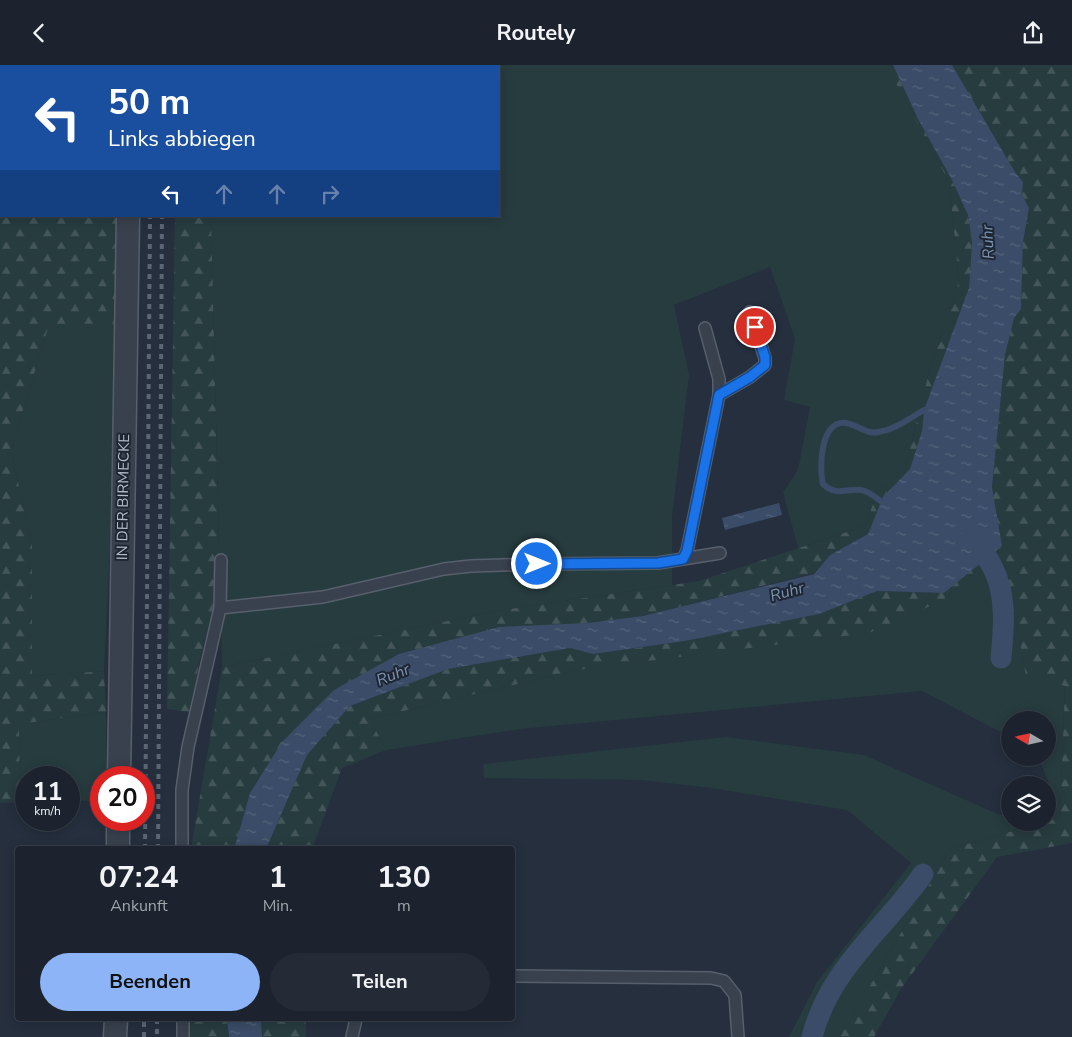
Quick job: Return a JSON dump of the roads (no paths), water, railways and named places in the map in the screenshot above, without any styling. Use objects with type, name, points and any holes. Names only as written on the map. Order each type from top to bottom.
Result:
[{"type":"street","name":"IN DER BIRMECKE","points":[[119,766],[128,217]]},
{"type":"street","points":[[118,831],[118,846]]},
{"type":"street","points":[[115,1037],[116,1021]]},
{"type":"lane","points":[[719,395],[750,377],[765,365],[765,357],[750,312]]},
{"type":"lane","points":[[683,559],[687,551],[719,395],[719,379],[705,328]]},
{"type":"lane","points":[[220,608],[323,597],[444,569],[471,566],[658,563],[720,553]]},
{"type":"lane","points":[[182,846],[182,790],[188,747],[220,608],[221,560]]},
{"type":"lane","points":[[515,976],[711,978],[724,981],[735,995],[738,1037]]},
{"type":"lane","points":[[183,1021],[183,1037]]},
{"type":"lane","points":[[352,1037],[356,1021]]},
{"type":"water","name":"Ruhr","points":[[893,65],[952,65],[1015,172],[1023,182],[1022,195],[1029,208],[1023,242],[1021,309],[1014,318],[1005,355],[992,487],[1002,546],[944,593],[877,591],[819,614],[685,641],[593,654],[570,648],[448,669],[350,706],[307,755],[267,846],[235,846],[250,793],[282,742],[334,690],[399,654],[499,627],[588,623],[643,616],[814,574],[830,555],[868,534],[883,497],[910,469],[922,431],[924,410],[969,288],[972,243],[968,215],[952,180],[918,119]]},
{"type":"water","points":[[779,503],[782,515],[725,530],[722,518]]},
{"type":"water","points":[[227,1021],[261,1021],[262,1037],[229,1037]]},
{"type":"waterway","points":[[882,502],[864,491],[837,491],[823,484],[821,467],[826,437],[837,424],[846,423],[870,432],[885,431],[924,410]]},
{"type":"waterway","points":[[972,533],[992,566],[1000,588],[1003,611],[1001,658]]},
{"type":"waterway","points":[[812,1037],[820,1012],[831,990],[845,969],[923,874]]},
{"type":"railway","points":[[145,846],[150,217]]},
{"type":"railway","points":[[158,846],[162,217]]},
{"type":"railway","points":[[144,1021],[144,1037]]},
{"type":"railway","points":[[157,1021],[157,1037]]}]
